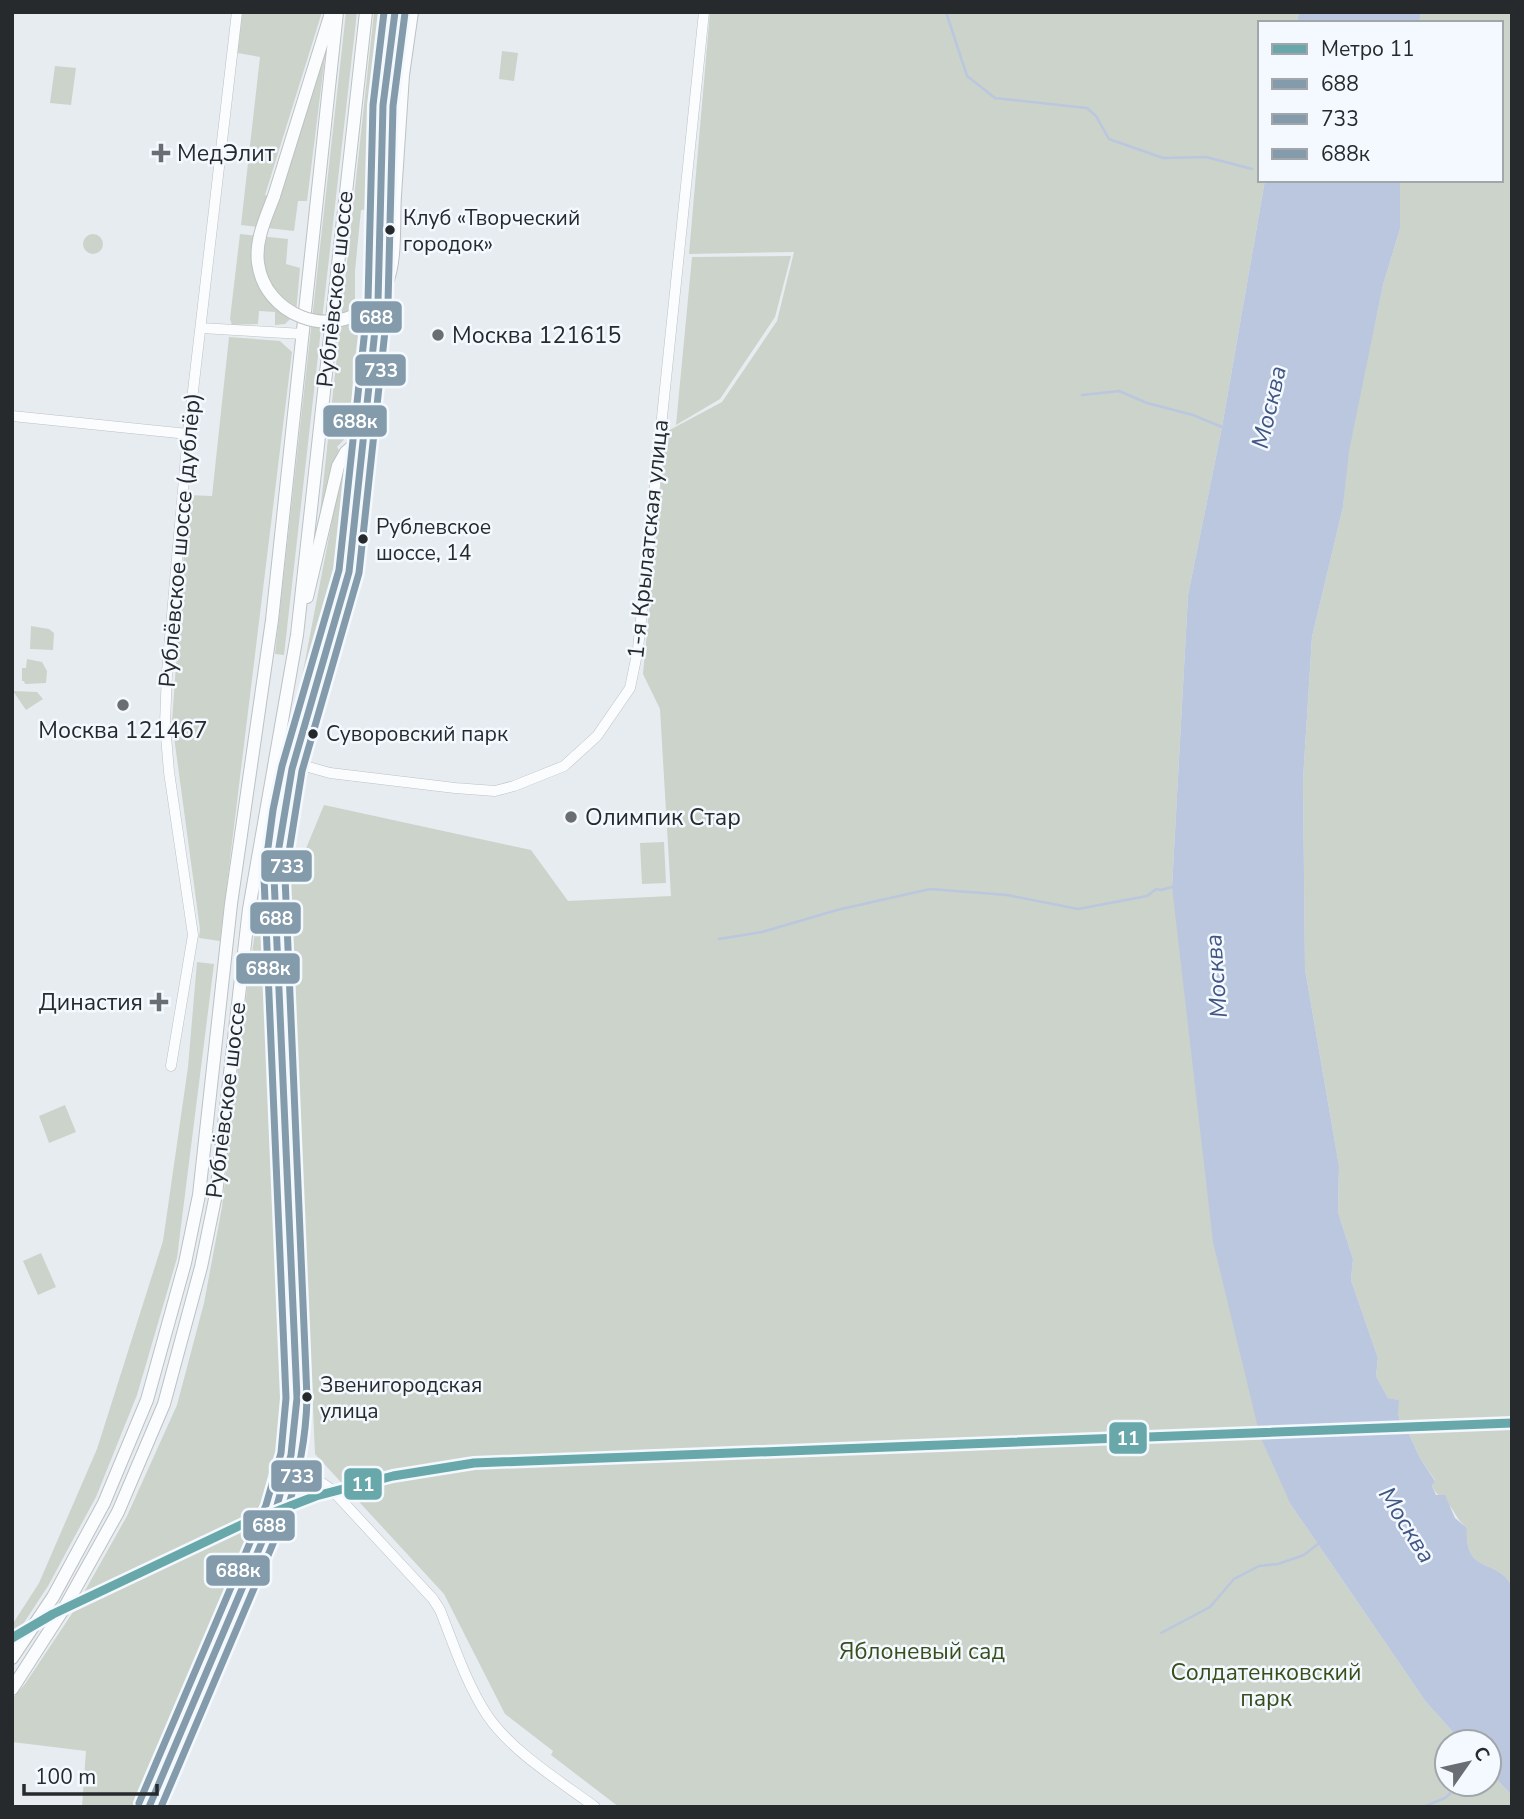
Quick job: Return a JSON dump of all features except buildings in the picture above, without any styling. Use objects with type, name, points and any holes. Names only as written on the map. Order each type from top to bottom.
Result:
[{"type":"main road","points":[[331,12],[257,248],[261,276],[274,298],[290,311],[320,321],[346,320],[367,307],[382,293],[391,267],[404,75],[412,12]]},
{"type":"main road","name":"Рублёвское шоссе","points":[[12,1658],[53,1597],[104,1503],[148,1400],[185,1263],[199,1195],[231,904],[272,620],[337,12]]},
{"type":"main road","name":"Рублёвское шоссе","points":[[12,1689],[66,1605],[118,1512],[164,1404],[201,1267],[216,1194],[249,909],[297,635],[366,12]]},
{"type":"main road","points":[[297,635],[318,559],[338,466],[346,452],[363,437],[378,302],[383,105],[395,12]]},
{"type":"street","name":"Рублёвское шоссе (дублёр)","points":[[171,1066],[193,935],[165,724],[168,658],[188,434],[237,12]]},
{"type":"street","name":"1-я Крылатская улица","points":[[294,763],[330,773],[495,791],[564,766],[597,736],[630,688],[638,649],[704,12]]},
{"type":"street","points":[[201,328],[303,334]]},
{"type":"street","points":[[12,416],[188,434]]},
{"type":"street","points":[[149,1807],[276,1509],[290,1467],[297,1398],[274,877],[280,825],[294,763],[349,572],[363,437]]},
{"type":"street","points":[[290,1467],[311,1475],[332,1490],[433,1599],[475,1694],[500,1731],[595,1807]]},
{"type":"green space","points":[[237,12],[322,12],[265,195],[278,200],[325,56],[307,201],[298,201],[294,231],[241,225],[260,57],[232,52]]},
{"type":"green space","points":[[346,12],[357,12],[284,655],[275,654]]},
{"type":"green space","points":[[374,12],[383,12],[373,85],[369,209],[361,210],[355,271],[355,304],[360,319],[353,375],[351,432],[337,447],[339,450],[332,465],[317,541]]},
{"type":"green space","name":"Суворовский парк","points":[[710,12],[1299,12],[1297,21],[1258,21],[1258,182],[1265,182],[1222,427],[1188,595],[1172,887],[1291,1505],[1426,1702],[1449,1728],[1433,1728],[1433,1798],[1503,1798],[1503,1786],[1509,1792],[1512,1791],[1512,1807],[619,1807],[551,1755],[553,1751],[505,1714],[444,1594],[315,1454],[290,887],[324,805],[531,850],[568,901],[671,896],[660,709],[643,674],[666,432],[722,402],[777,321],[794,252],[689,254]]},
{"type":"green space","points":[[1421,12],[1512,12],[1512,1586],[1506,1577],[1476,1560],[1471,1553],[1467,1543],[1467,1528],[1432,1486],[1435,1480],[1401,1424],[1398,1400],[1388,1398],[1376,1376],[1378,1358],[1351,1280],[1353,1259],[1338,1212],[1339,1166],[1305,969],[1303,780],[1312,637],[1343,507],[1348,451],[1383,285],[1400,229],[1400,182],[1503,182],[1503,21],[1419,21]]},
{"type":"green space","points":[[502,51],[518,53],[514,81],[499,79]]},
{"type":"green space","points":[[55,66],[76,68],[71,105],[50,103]]},
{"type":"green space","points":[[93,234],[100,237],[103,244],[100,251],[93,254],[86,251],[83,244],[86,237]]},
{"type":"green space","points":[[240,234],[288,239],[286,264],[300,268],[296,313],[285,324],[275,325],[275,312],[259,311],[258,324],[232,325],[230,319]]},
{"type":"green space","points":[[791,256],[775,317],[720,399],[676,425],[692,257]]},
{"type":"green space","points":[[229,337],[280,341],[292,352],[220,941],[199,938],[200,929],[172,722],[188,495],[212,496]]},
{"type":"green space","points":[[347,459],[352,462],[341,560],[332,606],[278,789],[276,787],[300,687],[341,474]]},
{"type":"green space","points":[[31,626],[49,629],[54,633],[53,650],[30,649]]},
{"type":"green space","points":[[27,659],[42,662],[47,671],[46,683],[25,684],[22,681],[22,668],[26,668]]},
{"type":"green space","points":[[13,691],[37,692],[43,699],[26,710]]},
{"type":"green space","points":[[664,842],[666,883],[642,884],[640,843]]},
{"type":"green space","points":[[260,906],[267,908],[271,955],[252,953]]},
{"type":"green space","points":[[197,962],[214,964],[177,1258],[137,1395],[96,1497],[48,1586],[12,1641],[12,1625],[39,1583],[97,1449],[163,1241],[188,1067]]},
{"type":"green space","points":[[250,964],[272,966],[288,1459],[146,1794],[130,1807],[82,1807],[86,1751],[12,1742],[12,1699],[73,1612],[127,1516],[177,1405],[204,1303],[222,1207]]},
{"type":"green space","points":[[65,1105],[76,1132],[49,1143],[39,1116]]},
{"type":"green space","points":[[41,1253],[56,1287],[38,1295],[23,1261]]},
{"type":"water","points":[[1299,12],[1421,12],[1419,21],[1297,21]]},
{"type":"water","name":"Москва","points":[[1265,182],[1400,182],[1400,229],[1383,285],[1349,451],[1343,507],[1312,637],[1303,780],[1305,969],[1339,1166],[1338,1212],[1353,1259],[1351,1280],[1378,1358],[1376,1376],[1388,1398],[1399,1400],[1398,1414],[1401,1424],[1435,1481],[1432,1486],[1436,1495],[1445,1495],[1455,1518],[1467,1528],[1467,1543],[1471,1553],[1476,1560],[1506,1577],[1512,1586],[1510,1793],[1503,1786],[1503,1728],[1449,1728],[1426,1702],[1291,1505],[1260,1436],[1213,1242],[1172,887],[1188,595],[1222,427]]},
{"type":"waterway","points":[[946,12],[967,76],[995,98],[1087,108],[1096,116],[1109,139],[1163,158],[1206,157],[1252,169]]},
{"type":"waterway","points":[[1082,395],[1119,391],[1222,427]]},
{"type":"waterway","points":[[719,939],[762,932],[837,910],[930,889],[1007,895],[1078,909],[1147,896],[1156,889],[1172,887]]},
{"type":"waterway","points":[[1161,1633],[1210,1607],[1234,1579],[1259,1566],[1278,1564],[1304,1555],[1318,1544]]},
{"type":"waterway","points":[[1423,1807],[1445,1798]]},
{"type":"metro line","name":"11","points":[[12,1638],[53,1614],[241,1525],[316,1496],[393,1476],[474,1463],[1512,1423]]},
{"type":"transit line","name":"688к","points":[[139,1803],[266,1505],[281,1453],[286,1398],[264,877],[282,766],[339,570],[368,301],[373,105],[384,12]]},
{"type":"transit line","name":"688","points":[[149,1807],[276,1509],[291,1455],[297,1398],[274,877],[292,769],[349,572],[378,302],[383,105],[395,12]]},
{"type":"transit line","name":"733","points":[[161,1807],[286,1513],[295,1485],[303,1442],[307,1398],[285,877],[302,771],[359,573],[388,303],[393,106],[405,13]]},
{"type":"place","name":"МедЭлит","points":[[161,153]]},
{"type":"place","name":"Клуб «Творческий городок»","points":[[390,230]]},
{"type":"place","name":"Москва 121615","points":[[438,335]]},
{"type":"place","name":"Рублевское шоссе, 14","points":[[363,539]]},
{"type":"place","name":"Москва 121467","points":[[123,705]]},
{"type":"place","name":"Суворовский парк","points":[[313,734]]},
{"type":"place","name":"Олимпик Стар","points":[[571,817]]},
{"type":"place","name":"Династия","points":[[159,1002]]},
{"type":"place","name":"Звенигородская улица","points":[[307,1397]]},
{"type":"park label","name":"Яблоневый сад","points":[[922,1651]]},
{"type":"park label","name":"Солдатенковский парк","points":[[1266,1685]]}]
